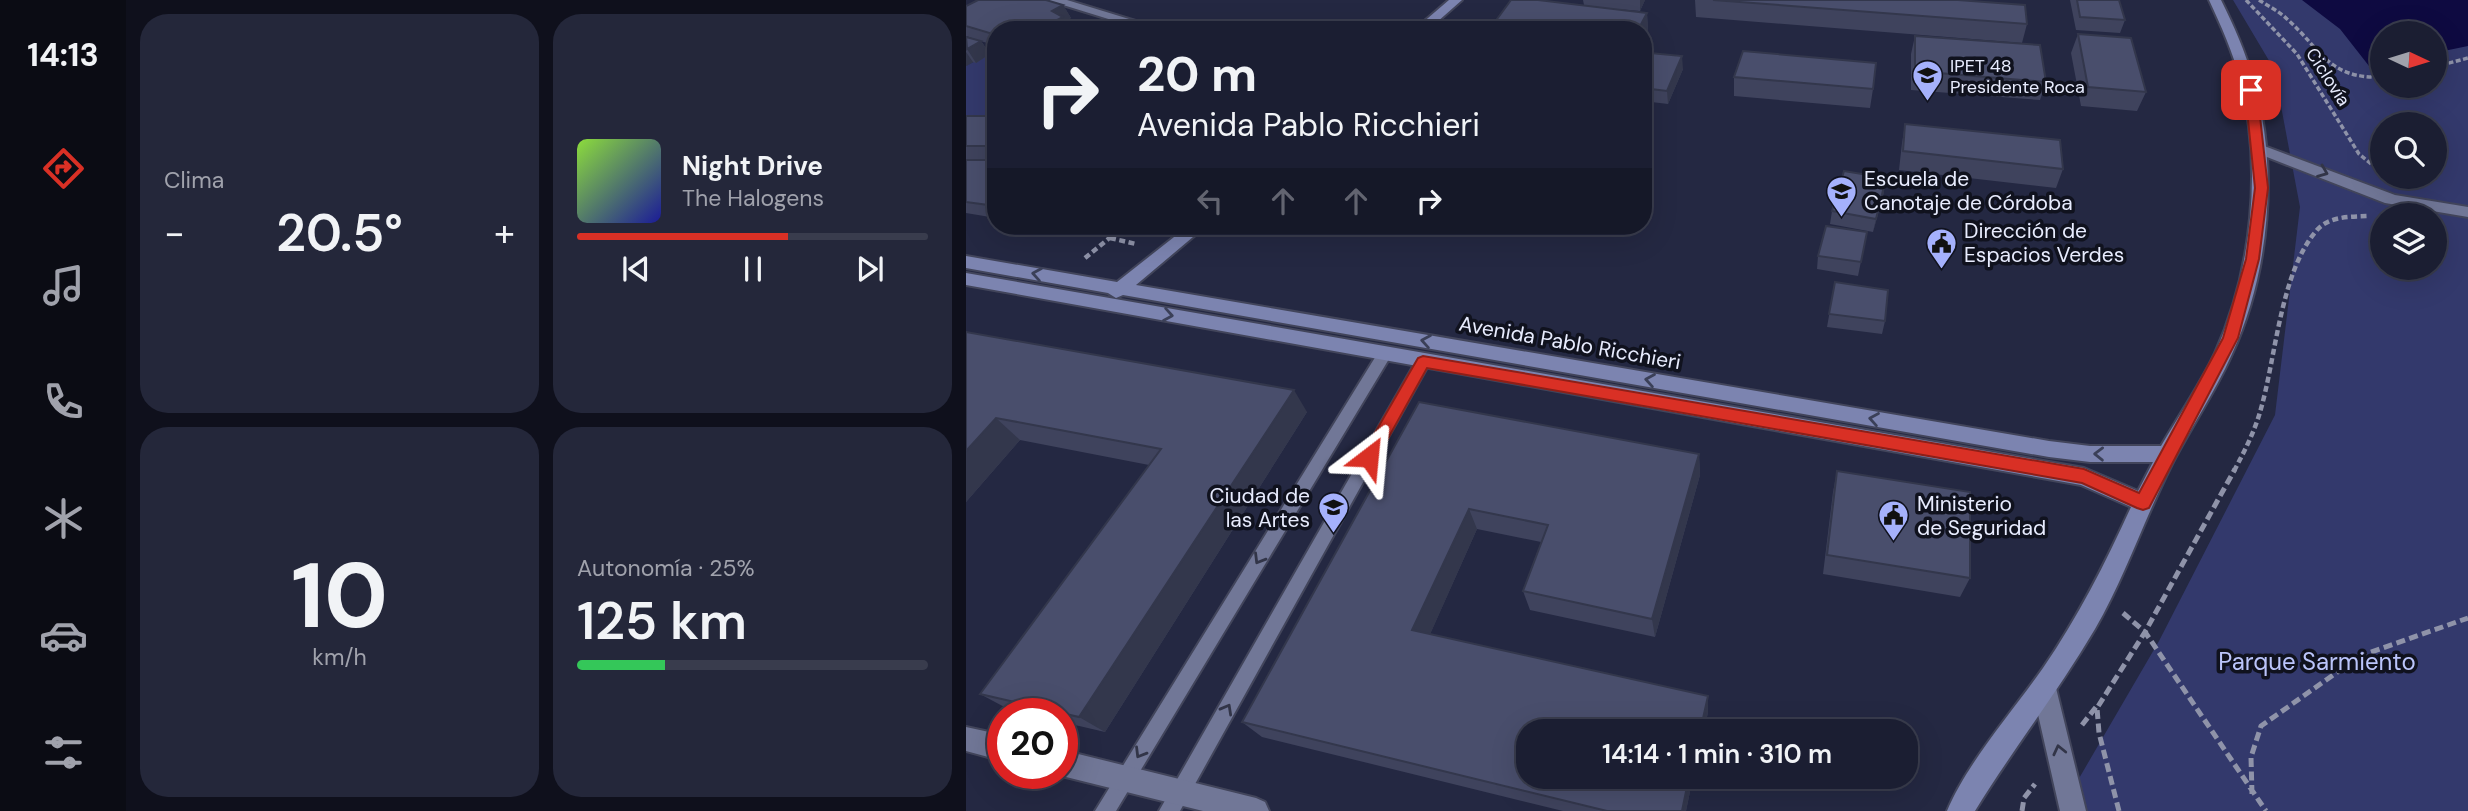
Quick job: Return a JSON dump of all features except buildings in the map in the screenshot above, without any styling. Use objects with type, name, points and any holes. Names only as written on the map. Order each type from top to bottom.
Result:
[{"type":"main road","points":[[1431,21],[1456,0]]},
{"type":"main road","points":[[1446,21],[1471,0]]},
{"type":"main road","points":[[1960,811],[2044,688],[2101,594],[2167,454],[2213,374],[2230,338],[2252,259],[2261,188],[2251,90],[2239,48],[2215,0]]},
{"type":"main road","points":[[1103,294],[1166,235]]},
{"type":"main road","points":[[1103,294],[1185,235]]},
{"type":"main road","name":"Avenida Pablo Ricchieri","points":[[966,262],[1060,278],[1103,294],[1384,355],[2084,477],[2143,503]]},
{"type":"main road","name":"Avenida Pablo Ricchieri","points":[[966,279],[1103,294],[2049,449],[2091,454],[2167,454]]},
{"type":"street","points":[[1053,0],[1124,21]]},
{"type":"street","points":[[2259,149],[2381,196],[2408,204],[2468,212]]},
{"type":"street","points":[[2044,688],[2073,811]]},
{"type":"street","points":[[966,739],[987,744]]},
{"type":"street","points":[[1078,767],[1125,779],[1174,802],[1256,811]]},
{"type":"lane","points":[[1105,811],[1384,355]]},
{"type":"lane","points":[[1174,802],[1423,362]]},
{"type":"path","name":"Ciclovía","points":[[2246,0],[2297,54],[2359,154],[2370,163]]},
{"type":"path","points":[[2259,0],[2289,20],[2320,57],[2338,72],[2353,77],[2370,77]]},
{"type":"path","points":[[2447,64],[2468,58]]},
{"type":"path","points":[[2119,811],[2099,733],[2097,708],[2145,632],[2245,451],[2260,414],[2290,282],[2304,251],[2318,228],[2339,217],[2370,218]]},
{"type":"path","points":[[1060,278],[1113,235]]},
{"type":"path","points":[[1109,238],[1151,247]]},
{"type":"path","points":[[2101,594],[2145,632],[2266,811]]},
{"type":"path","points":[[2252,794],[2251,757],[2261,726],[2360,656],[2468,618]]},
{"type":"green space","name":"Parque Sarmiento","points":[[2233,0],[2468,0],[2468,811],[2060,811],[2159,641],[2275,415],[2300,207],[2274,69]]},
{"type":"green space","points":[[987,55],[987,129],[966,129],[966,66]]},
{"type":"shaded area","points":[[2302,0],[2468,0],[2468,46],[2447,50],[2447,21],[2370,21],[2369,66],[2340,29]]},
{"type":"place","name":"IPET 48 Presidente Roca","points":[[1927,103]]},
{"type":"place","name":"Escuela de Canotaje de Córdoba","points":[[1841,218]]},
{"type":"place","name":"Dirección de Espacios Verdes","points":[[1941,270]]},
{"type":"place","name":"Ciudad de las Artes","points":[[1333,535]]},
{"type":"place","name":"Ministerio de Seguridad","points":[[1894,543]]},
{"type":"route","points":[[1369,457],[1423,362],[2084,477],[2143,503],[2230,338],[2252,259],[2261,188],[2251,90]]}]
